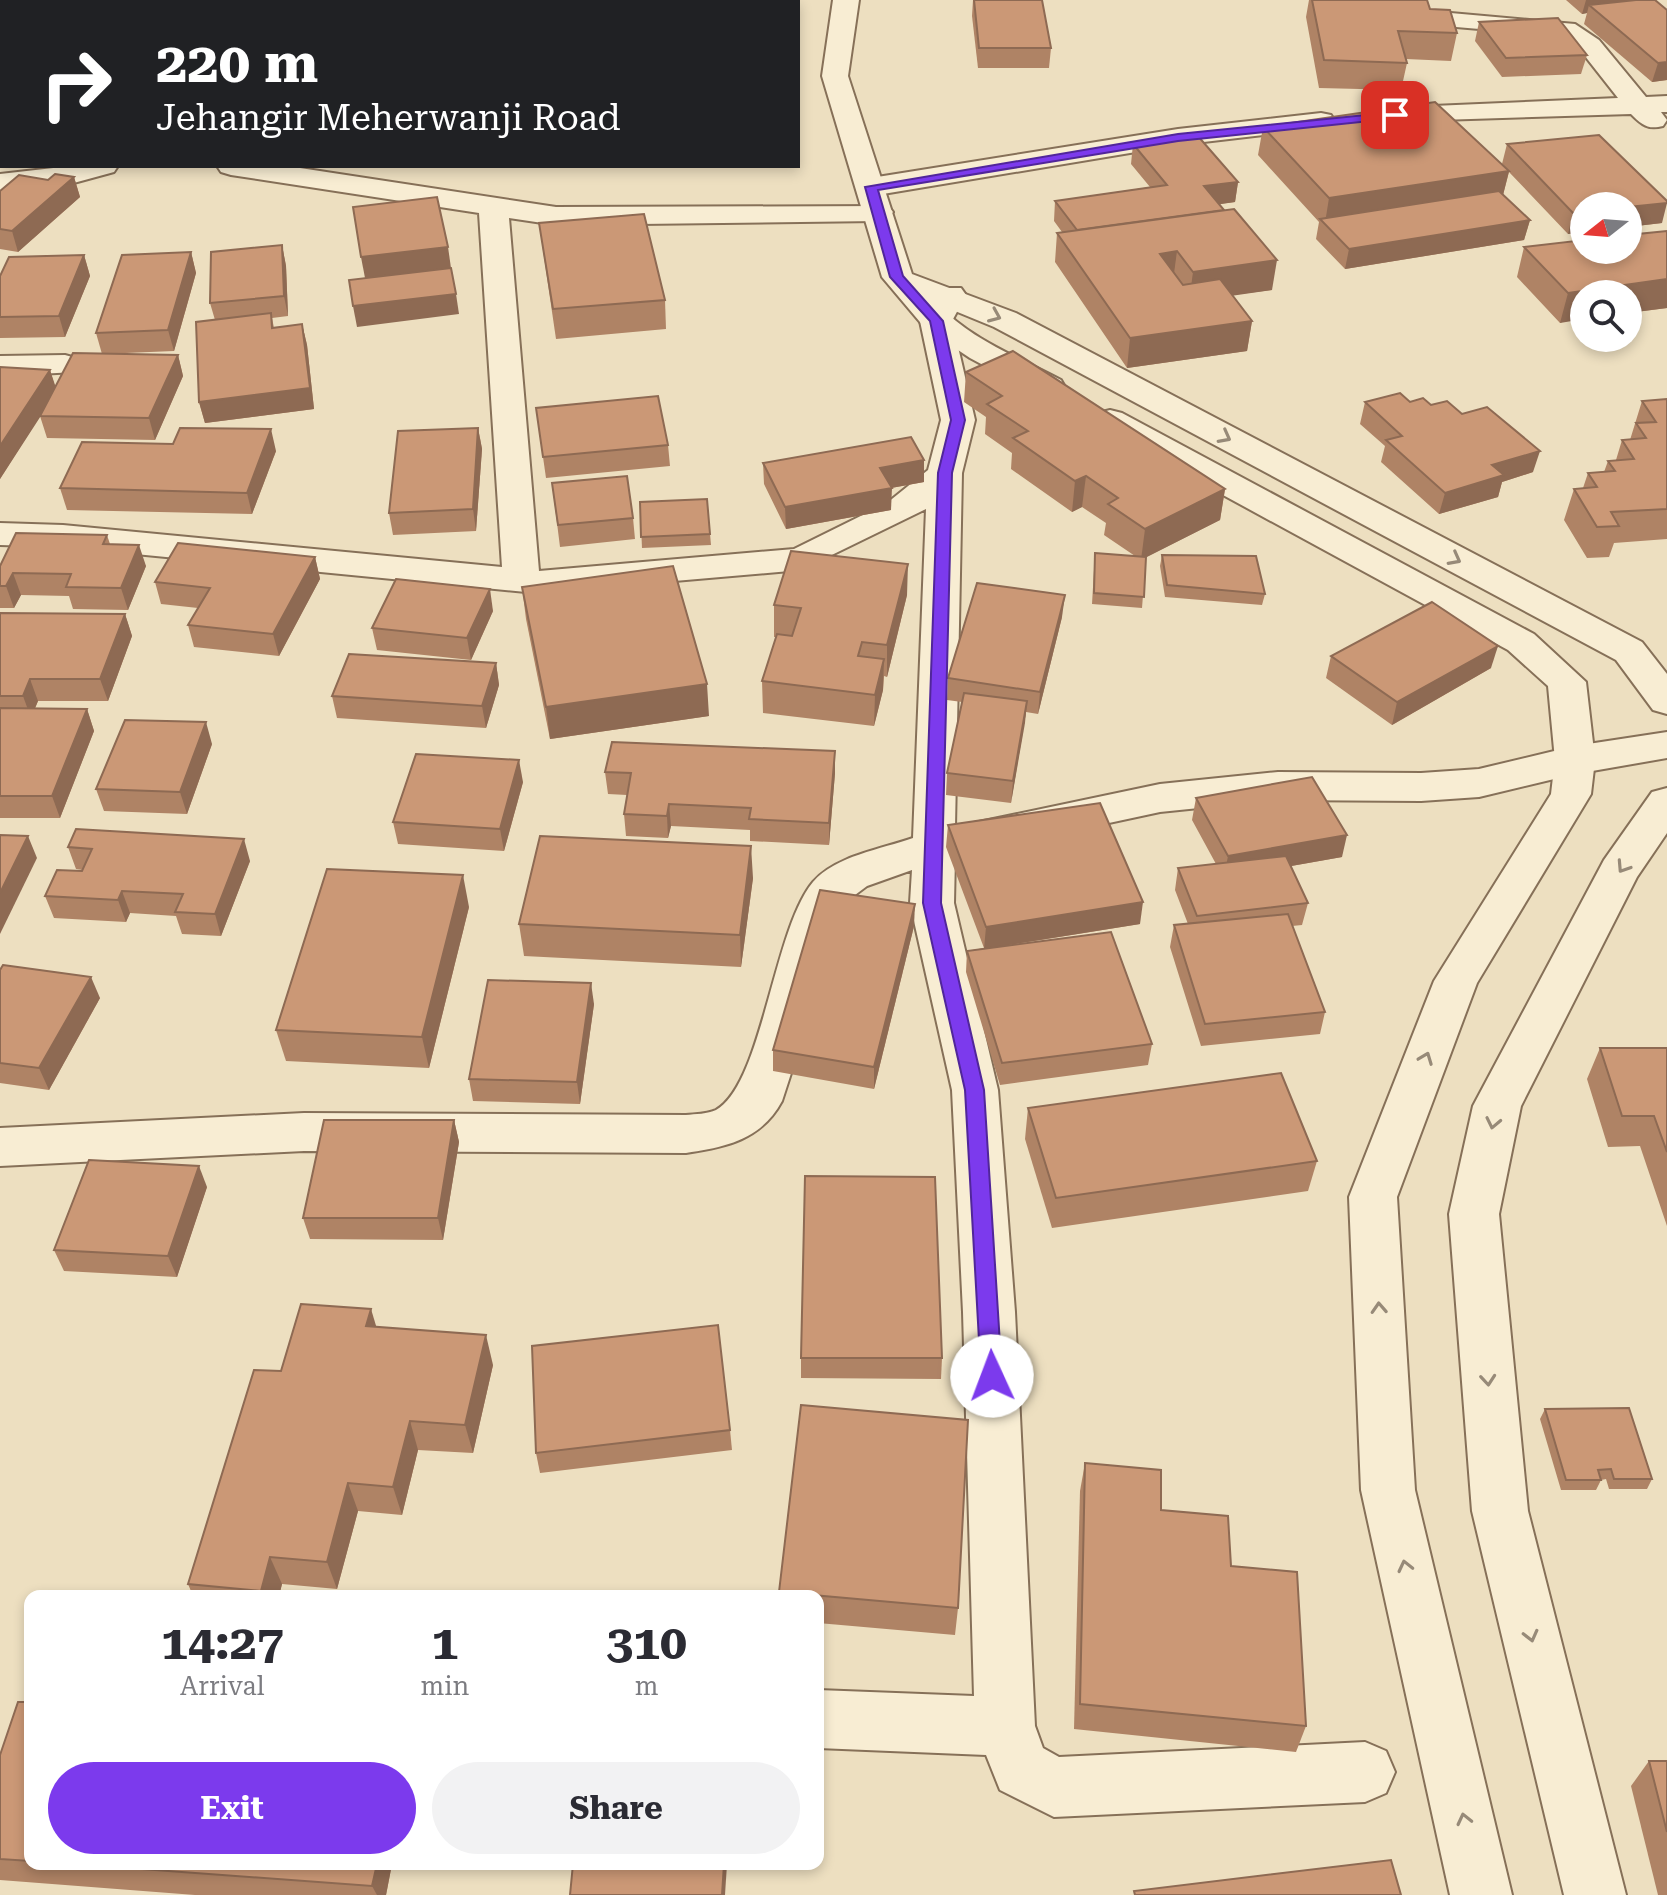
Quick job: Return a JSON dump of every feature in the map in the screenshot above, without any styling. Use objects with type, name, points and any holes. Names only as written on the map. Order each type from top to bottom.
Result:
[{"type":"street","points":[[846,0],[835,76],[897,277],[943,308],[981,351],[1521,642],[1567,682],[1575,760],[1571,794],[1456,981],[1373,1197],[1388,1490],[1481,1895]]},
{"type":"street","points":[[1376,15],[1566,29],[1581,35],[1636,106],[1667,132]]},
{"type":"street","points":[[244,168],[556,216],[875,200],[1178,137],[1357,117],[1667,104]]},
{"type":"street","points":[[0,183],[59,178],[96,168]]},
{"type":"street","points":[[493,206],[521,580]]},
{"type":"street","points":[[943,308],[958,420],[945,473],[932,903],[975,1090],[989,1312],[1005,1726],[1021,1769],[1054,1787],[1365,1772]]},
{"type":"street","points":[[943,308],[1005,320],[1629,651],[1667,701]]},
{"type":"street","points":[[0,366],[65,365]]},
{"type":"street","points":[[14,544],[521,580],[801,559],[900,511],[923,495],[945,473]]},
{"type":"street","points":[[0,1147],[304,1132],[686,1134],[727,1128],[758,1101],[814,926],[829,892],[852,875],[934,846],[1160,798],[1278,786],[1421,787],[1479,783],[1575,760],[1667,745]]},
{"type":"street","points":[[1595,1895],[1500,1511],[1474,1214],[1497,1106],[1619,871],[1667,802]]},
{"type":"street","points":[[824,1719],[1005,1726]]},
{"type":"building","points":[[974,0],[1042,0],[1051,48],[979,48]]},
{"type":"building","points":[[1312,0],[1427,0],[1430,9],[1450,10],[1457,33],[1398,31],[1407,63],[1324,60]]},
{"type":"building","points":[[1655,0],[1667,10],[1667,62],[1658,63],[1589,5]]},
{"type":"building","points":[[1558,18],[1587,55],[1506,58],[1479,22]]},
{"type":"building","points":[[1435,102],[1509,171],[1329,198],[1263,127]]},
{"type":"building","points":[[1197,135],[1238,182],[1204,186],[1224,210],[1077,230],[1055,201],[1167,185],[1133,144]]},
{"type":"building","points":[[1599,135],[1667,203],[1642,206],[1642,192],[1570,192],[1570,210],[1507,144]]},
{"type":"building","points":[[55,174],[74,177],[12,231],[0,229],[0,191],[19,175],[48,180]]},
{"type":"building","points":[[1499,191],[1530,220],[1349,249],[1320,219]]},
{"type":"building","points":[[437,197],[448,247],[361,257],[353,207]]},
{"type":"building","points":[[1234,209],[1277,260],[1193,272],[1177,251],[1160,254],[1183,285],[1220,279],[1252,321],[1130,338],[1057,233]]},
{"type":"building","points":[[644,214],[665,300],[553,309],[539,223]]},
{"type":"building","points":[[1667,231],[1667,279],[1642,283],[1642,280],[1570,280],[1568,293],[1524,247],[1570,242],[1570,264],[1642,264],[1642,234]]},
{"type":"building","points":[[282,245],[284,296],[210,303],[211,252]]},
{"type":"building","points":[[191,252],[168,330],[96,333],[122,255]]},
{"type":"building","points":[[84,255],[59,316],[0,317],[0,276],[9,257]]},
{"type":"building","points":[[451,268],[456,294],[353,306],[349,280]]},
{"type":"building","points":[[271,313],[272,328],[302,324],[310,388],[199,402],[196,322]]},
{"type":"building","points":[[1013,351],[1225,489],[1145,529],[1108,504],[1118,498],[1086,476],[1075,481],[1013,438],[1028,431],[987,404],[1002,396],[966,372]]},
{"type":"building","points":[[73,353],[178,355],[149,418],[40,416]]},
{"type":"building","points":[[0,367],[50,370],[0,446]]},
{"type":"building","points":[[1400,393],[1410,402],[1423,398],[1431,405],[1447,401],[1462,414],[1487,407],[1540,451],[1492,465],[1504,475],[1445,493],[1386,440],[1402,436],[1365,402]]},
{"type":"building","points":[[658,396],[668,445],[543,457],[536,408]]},
{"type":"building","points":[[1667,399],[1667,509],[1611,512],[1619,526],[1597,527],[1574,489],[1597,487],[1588,473],[1615,471],[1608,461],[1634,459],[1622,440],[1646,438],[1636,423],[1656,422],[1642,401]]},
{"type":"building","points":[[180,428],[271,429],[247,493],[60,488],[82,442],[173,444]]},
{"type":"building","points":[[478,428],[473,509],[389,513],[398,431]]},
{"type":"building","points":[[911,437],[924,460],[880,468],[892,488],[785,507],[763,463]]},
{"type":"building","points":[[627,476],[633,518],[558,525],[552,483]]},
{"type":"building","points":[[707,499],[710,534],[641,537],[640,502]]},
{"type":"building","points":[[16,533],[107,535],[103,544],[139,545],[121,588],[66,587],[71,574],[13,573],[6,586],[0,586],[0,566]]},
{"type":"building","points":[[178,543],[315,557],[273,634],[188,625],[210,588],[155,582]]},
{"type":"building","points":[[791,551],[908,564],[887,645],[862,642],[858,656],[884,659],[875,695],[762,681],[777,634],[792,636],[801,608],[774,605]]},
{"type":"building","points":[[1095,553],[1146,557],[1144,597],[1094,593]]},
{"type":"building","points":[[1162,555],[1256,556],[1265,594],[1167,585]]},
{"type":"building","points":[[673,566],[707,684],[546,707],[522,587]]},
{"type":"building","points":[[396,579],[490,589],[467,638],[372,628]]},
{"type":"building","points":[[977,583],[1065,595],[1040,692],[948,678]]},
{"type":"building","points":[[1432,602],[1498,646],[1397,702],[1331,656]]},
{"type":"building","points":[[0,613],[125,614],[100,679],[30,679],[23,696],[0,696]]},
{"type":"building","points":[[349,654],[496,663],[482,706],[332,696]]},
{"type":"building","points":[[964,693],[1027,701],[1013,781],[947,773]]},
{"type":"building","points":[[0,708],[87,709],[52,796],[0,796]]},
{"type":"building","points":[[125,720],[206,722],[180,792],[96,789]]},
{"type":"building","points":[[612,742],[835,751],[829,823],[749,819],[751,808],[669,804],[667,816],[624,814],[631,773],[605,772]]},
{"type":"building","points":[[416,754],[519,760],[500,829],[393,822]]},
{"type":"building","points":[[1312,777],[1347,835],[1228,856],[1196,798]]},
{"type":"building","points":[[1100,803],[1143,902],[986,927],[948,825]]},
{"type":"building","points":[[76,829],[244,839],[215,914],[175,912],[183,894],[122,891],[118,900],[45,896],[57,870],[82,871],[92,849],[68,847]]},
{"type":"building","points":[[0,835],[28,836],[0,893]]},
{"type":"building","points":[[540,836],[751,846],[740,935],[519,924]]},
{"type":"building","points":[[1286,856],[1308,903],[1197,916],[1178,868]]},
{"type":"building","points":[[327,869],[463,875],[422,1037],[276,1030]]},
{"type":"building","points":[[820,890],[915,904],[874,1067],[773,1050]]},
{"type":"building","points":[[1288,914],[1325,1012],[1205,1024],[1174,925]]},
{"type":"building","points":[[1111,932],[1152,1044],[1002,1063],[967,951]]},
{"type":"building","points":[[3,965],[91,977],[39,1068],[0,1063],[0,970]]},
{"type":"building","points":[[488,980],[591,983],[577,1082],[469,1079]]},
{"type":"building","points":[[1600,1048],[1667,1048],[1667,1152],[1654,1116],[1622,1116]]},
{"type":"building","points":[[1281,1073],[1317,1161],[1056,1198],[1028,1108]]},
{"type":"building","points":[[324,1120],[454,1120],[438,1218],[303,1218]]},
{"type":"building","points":[[89,1160],[199,1166],[168,1256],[54,1250]]},
{"type":"building","points":[[805,1176],[935,1177],[942,1358],[801,1358]]},
{"type":"building","points":[[301,1304],[371,1309],[366,1326],[486,1335],[465,1425],[410,1421],[393,1487],[348,1483],[327,1562],[270,1557],[261,1590],[188,1584],[254,1370],[281,1371]]},
{"type":"building","points":[[718,1325],[730,1430],[536,1453],[532,1346]]},
{"type":"building","points":[[801,1405],[968,1420],[958,1608],[824,1596],[824,1590],[779,1590]]},
{"type":"building","points":[[1629,1408],[1652,1479],[1614,1479],[1611,1469],[1598,1470],[1601,1480],[1566,1480],[1545,1409]]},
{"type":"building","points":[[1085,1463],[1161,1470],[1161,1510],[1228,1516],[1231,1566],[1297,1572],[1306,1726],[1080,1704]]},
{"type":"building","points":[[18,1702],[24,1702],[24,1861],[0,1859],[0,1755]]},
{"type":"building","points":[[1649,1761],[1667,1761],[1667,1832]]},
{"type":"building","points":[[1391,1860],[1401,1895],[1135,1895],[1134,1891]]},
{"type":"building","points":[[155,1870],[376,1870],[372,1886]]},
{"type":"building","points":[[572,1870],[724,1870],[722,1895],[570,1895]]},
{"type":"route","points":[[992,1376],[975,1090],[932,903],[945,473],[958,420],[936,321],[897,277],[871,187],[1178,137],[1395,115]]}]
